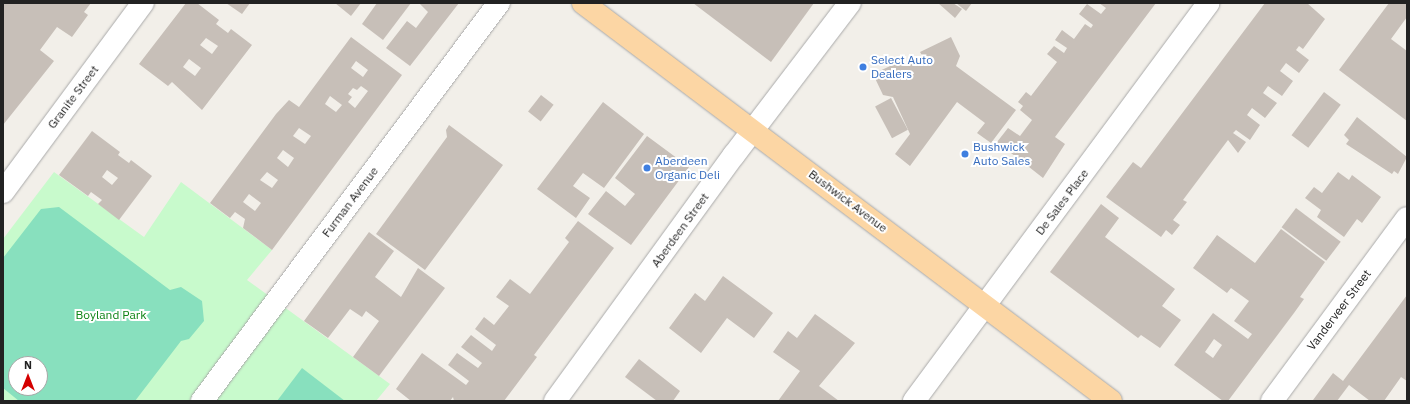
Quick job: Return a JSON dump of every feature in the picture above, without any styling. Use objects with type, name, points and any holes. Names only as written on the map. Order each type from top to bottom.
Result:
[{"type":"main road","name":"Bushwick Avenue","points":[[583,3],[986,304],[1111,401]]},
{"type":"street","name":"Granite Street","points":[[3,192],[143,3]]},
{"type":"street","name":"Furman Avenue","points":[[202,401],[499,3]]},
{"type":"street","name":"Aberdeen Street","points":[[555,401],[753,130],[850,3]]},
{"type":"street","name":"De Sales Place","points":[[914,401],[1209,3]]},
{"type":"street","name":"Vanderveer Street","points":[[1272,401],[1407,218]]},
{"type":"green space","name":"Boyland Park","points":[[54,172],[144,237],[181,182],[272,250],[247,280],[390,384],[376,401],[3,401],[3,239]]},
{"type":"green space","points":[[59,207],[170,290],[181,287],[202,301],[204,321],[189,339],[181,341],[135,401],[19,401],[13,396],[48,396],[48,356],[8,356],[8,392],[3,388],[3,258],[41,209]]},
{"type":"green space","points":[[302,368],[345,401],[277,401]]},
{"type":"building","points":[[91,3],[84,12],[88,15],[72,37],[57,27],[40,50],[54,61],[3,125],[3,4]]},
{"type":"building","points":[[186,3],[197,3],[219,20],[216,24],[228,33],[231,29],[252,45],[202,110],[172,82],[168,86],[139,64]],"holes":[[[206,38],[218,46],[212,54],[200,45]],[[189,59],[201,68],[195,76],[183,67]]]},
{"type":"building","points":[[226,3],[250,3],[242,14]]},
{"type":"building","points":[[335,3],[361,3],[351,16]]},
{"type":"building","points":[[377,3],[411,3],[383,40],[362,24]]},
{"type":"building","points":[[419,3],[459,3],[410,66],[386,48],[407,21],[416,28],[428,12]]},
{"type":"building","points":[[693,3],[814,3],[771,62]]},
{"type":"building","points":[[938,3],[953,3],[962,9],[955,18]]},
{"type":"building","points":[[956,3],[972,3],[966,11]]},
{"type":"building","points":[[1099,3],[1156,3],[1055,137],[1065,144],[1043,178],[997,142],[1008,128],[1020,136],[1032,120],[1020,110],[1023,106],[1018,102],[1026,92],[1031,96],[1057,62],[1047,54],[1054,46],[1064,53],[1067,48],[1055,40],[1062,30],[1074,39],[1085,24],[1091,28],[1093,25],[1079,14],[1087,4],[1101,14],[1106,8]]},
{"type":"building","points":[[1265,3],[1307,3],[1325,19],[1303,49],[1299,46],[1296,50],[1309,60],[1299,73],[1286,63],[1280,71],[1293,81],[1282,96],[1268,86],[1263,93],[1277,103],[1265,118],[1252,108],[1247,115],[1260,125],[1250,140],[1236,130],[1233,133],[1246,142],[1238,153],[1228,140],[1183,200],[1187,202],[1173,220],[1180,225],[1172,235],[1166,230],[1161,237],[1106,197],[1133,162],[1141,168]]},
{"type":"building","points":[[1389,3],[1407,3],[1407,17],[1391,39],[1407,51],[1407,121],[1339,70]]},
{"type":"building","points":[[351,37],[402,75],[272,250],[243,228],[245,219],[235,212],[230,218],[210,203],[276,114],[289,100],[299,107]],"holes":[[[356,61],[368,70],[363,77],[351,68]],[[361,86],[368,91],[355,108],[348,102],[352,97],[348,94],[353,88],[357,90]],[[330,96],[342,105],[336,112],[325,104]],[[299,128],[311,136],[305,144],[293,136]],[[283,150],[294,158],[288,167],[277,158]],[[267,172],[278,180],[272,188],[260,180]],[[249,194],[261,203],[255,211],[243,202]]]},
{"type":"building","points":[[951,37],[960,56],[956,66],[1016,110],[991,143],[977,133],[985,123],[957,102],[910,166],[895,154],[910,134],[893,97],[883,95],[873,74],[903,60],[906,65],[923,57],[920,52]]},
{"type":"building","points":[[1324,92],[1341,105],[1308,148],[1292,135]]},
{"type":"building","points":[[541,95],[554,105],[541,121],[528,112]]},
{"type":"building","points":[[891,98],[908,130],[892,138],[875,106]]},
{"type":"building","points":[[603,102],[644,134],[604,188],[583,173],[573,186],[590,198],[576,218],[537,189]]},
{"type":"building","points":[[1357,117],[1407,157],[1398,174],[1394,171],[1392,174],[1346,144],[1349,140],[1344,135]]},
{"type":"building","points":[[449,125],[503,165],[425,270],[376,234],[447,137],[446,130]]},
{"type":"building","points":[[92,131],[120,152],[118,155],[129,163],[131,160],[152,176],[119,220],[98,204],[102,200],[91,192],[88,196],[59,175]],"holes":[[[107,170],[118,178],[112,185],[102,177]]]},
{"type":"building","points":[[647,136],[689,167],[631,245],[588,214],[606,191],[625,206],[635,194],[615,178]]},
{"type":"building","points":[[1338,172],[1349,180],[1352,175],[1381,197],[1362,223],[1357,219],[1344,237],[1317,217],[1321,210],[1305,198],[1314,187],[1322,193]]},
{"type":"building","points":[[1101,204],[1119,218],[1105,237],[1175,289],[1162,306],[1181,320],[1160,348],[1141,335],[1138,338],[1050,272]]},
{"type":"building","points":[[1296,208],[1341,242],[1326,261],[1282,227]]},
{"type":"building","points":[[578,221],[614,248],[534,355],[537,357],[504,401],[454,401],[453,397],[450,401],[411,401],[396,389],[422,353],[466,385],[469,381],[448,365],[457,353],[478,368],[482,363],[461,347],[471,335],[492,351],[496,345],[475,329],[484,317],[494,325],[509,306],[496,297],[510,279],[530,294],[569,242],[565,238]]},
{"type":"building","points":[[1281,229],[1325,262],[1300,297],[1304,299],[1294,313],[1228,401],[1223,401],[1174,365],[1213,313],[1248,339],[1252,334],[1234,321],[1249,301],[1231,288],[1227,293],[1193,268],[1217,235],[1255,263]],"holes":[[[1214,339],[1222,345],[1213,358],[1205,352]]]},
{"type":"building","points":[[369,232],[394,251],[375,277],[401,297],[418,268],[445,288],[379,376],[353,357],[379,321],[366,311],[362,317],[350,309],[328,338],[304,321]]},
{"type":"building","points":[[723,276],[773,313],[754,338],[727,318],[701,353],[669,328],[695,293],[705,301]]},
{"type":"building","points":[[1407,295],[1407,381],[1401,377],[1384,401],[1370,401],[1349,385],[1337,401],[1313,400],[1333,373],[1343,381]]},
{"type":"building","points":[[815,314],[855,343],[819,386],[839,401],[778,401],[800,371],[773,352],[788,331],[797,338]]},
{"type":"building","points":[[639,359],[680,391],[673,401],[657,401],[625,377]]},
{"type":"place","name":"Select Auto Dealers","points":[[863,67]]},
{"type":"place","name":"Bushwick Auto Sales","points":[[965,154]]},
{"type":"place","name":"Aberdeen Organic Deli","points":[[647,168]]}]
